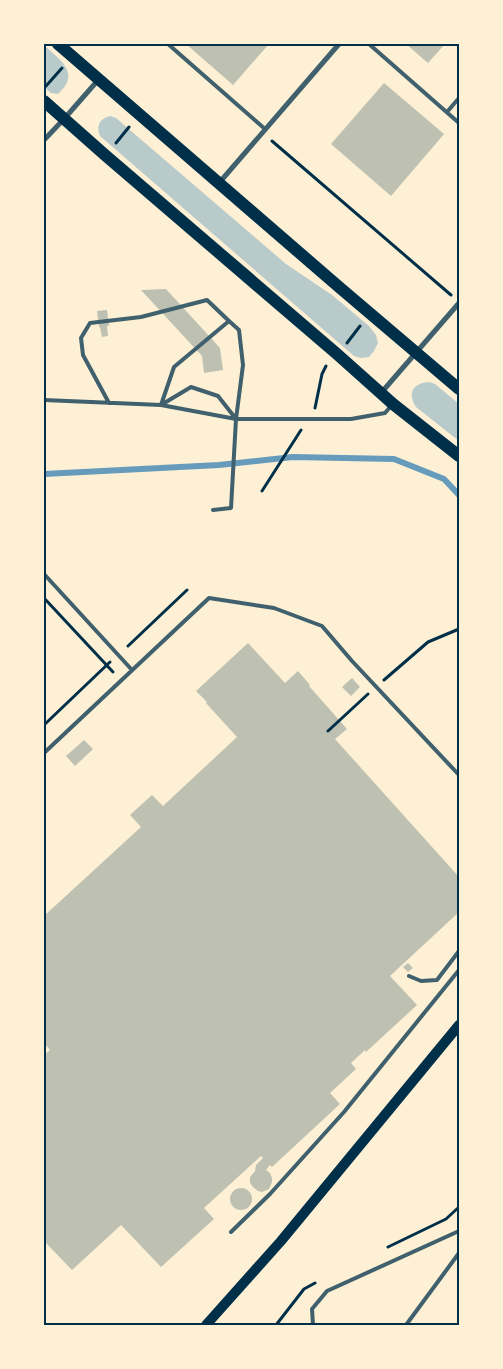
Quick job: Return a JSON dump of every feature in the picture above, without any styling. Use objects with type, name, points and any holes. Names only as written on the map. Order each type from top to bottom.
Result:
[{"type":"main road","points":[[58,44],[459,389]]},
{"type":"main road","points":[[44,101],[393,404],[459,456]]},
{"type":"main road","points":[[206,1325],[282,1241],[459,1025]]},
{"type":"street","points":[[219,184],[339,44]]},
{"type":"street","points":[[44,140],[99,79]]},
{"type":"street","points":[[381,393],[459,303]]},
{"type":"lane","points":[[168,44],[264,131]]},
{"type":"lane","points":[[369,44],[459,123]]},
{"type":"lane","points":[[447,112],[459,98]]},
{"type":"lane","points":[[109,403],[83,354],[81,338],[90,323],[141,316],[207,300],[239,330],[242,365],[236,419],[231,508],[213,510]]},
{"type":"lane","points":[[161,405],[174,367],[229,321]]},
{"type":"lane","points":[[161,405],[191,387],[218,396],[236,419]]},
{"type":"lane","points":[[44,400],[161,405],[236,419],[351,419],[385,413],[393,404]]},
{"type":"lane","points":[[44,574],[132,670]]},
{"type":"lane","points":[[44,753],[209,598],[274,608],[322,626],[459,775]]},
{"type":"lane","points":[[409,976],[421,981],[436,980],[459,951]]},
{"type":"lane","points":[[231,1232],[270,1194],[344,1112],[459,970]]},
{"type":"lane","points":[[313,1325],[312,1309],[327,1291],[459,1230]]},
{"type":"lane","points":[[406,1325],[459,1253]]},
{"type":"path","points":[[44,89],[72,56]]},
{"type":"path","points":[[105,155],[140,115]]},
{"type":"path","points":[[264,131],[452,296]]},
{"type":"path","points":[[262,490],[298,436]]},
{"type":"path","points":[[44,598],[121,680]]},
{"type":"path","points":[[328,732],[428,642],[459,629]]},
{"type":"shaded area","points":[[44,45],[62,62],[68,73],[65,87],[58,94],[51,93],[44,87]]},
{"type":"shaded area","points":[[110,116],[116,118],[286,264],[332,295],[369,326],[376,335],[378,343],[369,357],[361,358],[354,356],[100,136],[99,123]]},
{"type":"shaded area","points":[[429,382],[435,384],[459,404],[459,441],[416,407],[413,402],[412,393],[415,387]]},
{"type":"building","points":[[186,44],[269,44],[233,85]]},
{"type":"building","points":[[406,44],[445,44],[428,63]]},
{"type":"building","points":[[384,83],[444,134],[391,196],[331,144]]},
{"type":"building","points":[[166,289],[220,348],[223,370],[204,373],[202,356],[141,290]]},
{"type":"building","points":[[107,310],[108,336],[102,337],[97,311]]},
{"type":"building","points":[[248,643],[285,683],[298,671],[347,729],[335,739],[459,877],[459,912],[390,976],[417,1005],[366,1052],[365,1050],[351,1063],[356,1069],[330,1093],[340,1104],[272,1167],[270,1165],[266,1170],[272,1178],[269,1189],[262,1192],[258,1191],[250,1183],[250,1177],[255,1171],[256,1165],[263,1158],[261,1156],[204,1208],[214,1219],[161,1267],[121,1225],[72,1270],[44,1241],[44,1055],[50,1050],[44,1043],[44,916],[141,827],[130,815],[152,795],[163,806],[237,737],[196,691]]},
{"type":"building","points":[[352,678],[360,687],[351,696],[342,687]]},
{"type":"building","points":[[84,740],[93,749],[75,766],[66,756]]},
{"type":"building","points":[[408,963],[413,968],[408,972],[403,967]]},
{"type":"building","points":[[241,1188],[249,1191],[252,1199],[249,1207],[241,1210],[233,1207],[230,1199],[233,1191]]},
{"type":"waterway","points":[[44,474],[219,465],[293,457],[394,459],[444,479],[459,495]]}]
